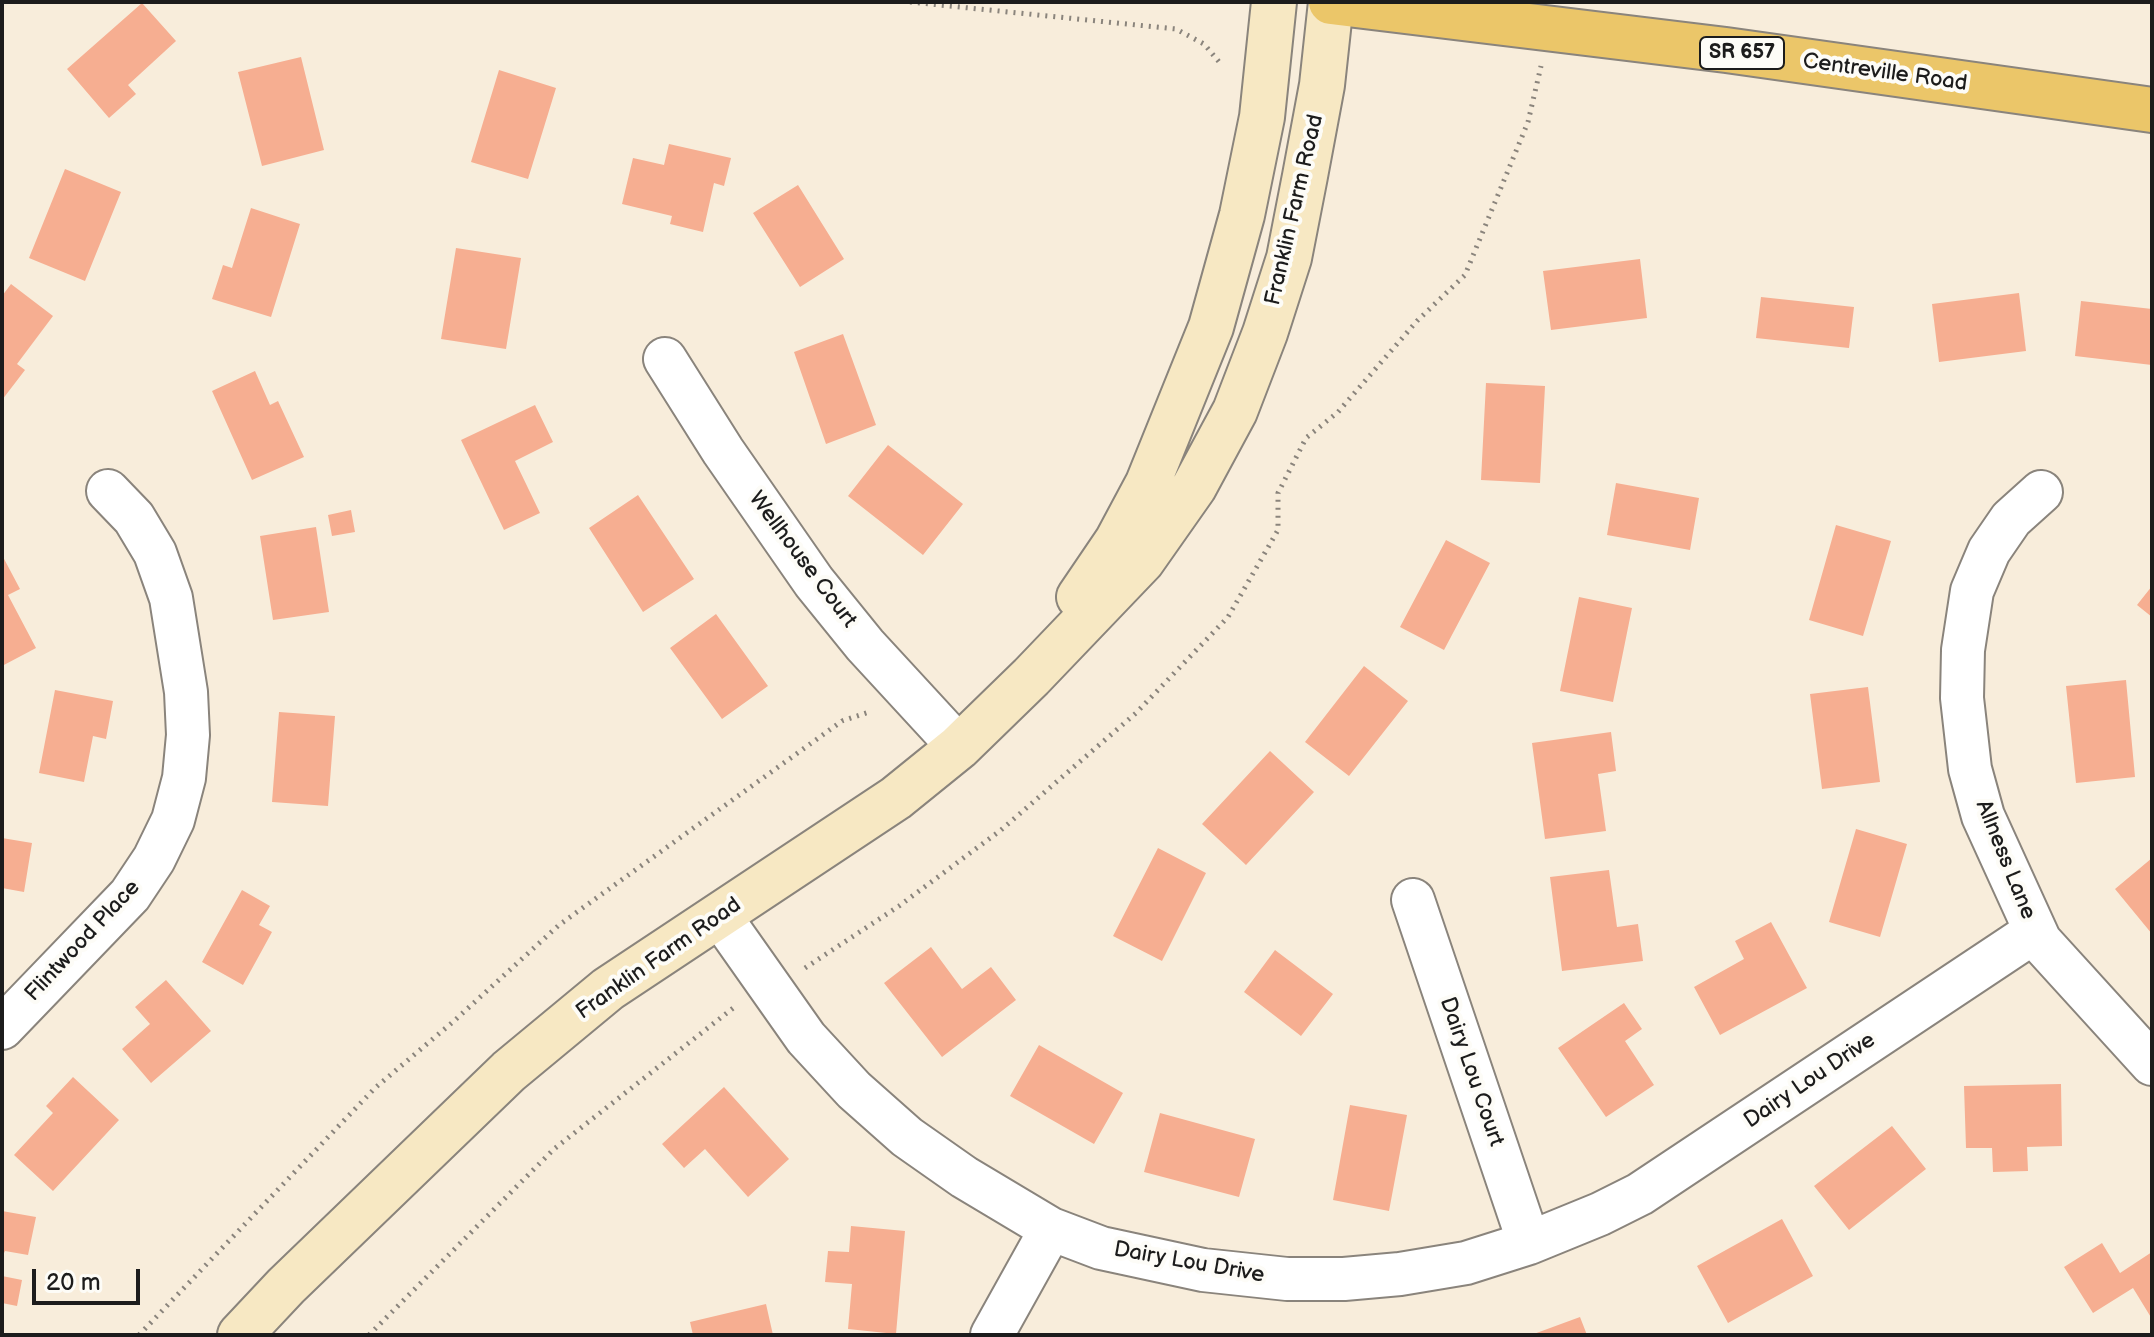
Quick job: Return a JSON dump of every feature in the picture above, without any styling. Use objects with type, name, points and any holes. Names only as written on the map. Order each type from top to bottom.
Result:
[{"type":"main road","name":"Franklin Farm Road","points":[[1031,677],[1072,607],[1117,541],[1148,483],[1211,327],[1242,215],[1262,117],[1274,2]]},
{"type":"main road","name":"Franklin Farm Road","points":[[240,1335],[286,1286],[509,1071],[608,989],[896,798],[959,747],[1142,561],[1194,487],[1235,411],[1265,333],[1289,258],[1322,85],[1331,2]]},
{"type":"main road","name":"Centreville Road","points":[[1331,2],[1726,50],[2152,110]]},
{"type":"street","name":"Wellhouse Court","points":[[665,359],[723,451],[814,582],[959,747]]},
{"type":"street","name":"Flintwood Place","points":[[2,1028],[130,895],[154,859],[173,820],[184,778],[188,735],[186,692],[171,598],[155,553],[134,518],[108,491]]},
{"type":"street","name":"Allness Lane","points":[[2041,492],[2004,529],[1989,551],[1972,591],[1963,650],[1962,698],[1970,769],[1983,816],[2034,932],[2152,1064]]},
{"type":"street","name":"Dairy Lou Court","points":[[1413,900],[1529,1243]]},
{"type":"street","name":"Dairy Lou Drive","points":[[720,916],[806,1038],[854,1090],[907,1137],[964,1177],[1051,1229],[1101,1248],[1203,1270],[1287,1279],[1344,1279],[1400,1274],[1466,1263],[1529,1243],[1600,1214],[1640,1194],[2034,932]]},
{"type":"street","points":[[992,1335],[1051,1229]]},
{"type":"path","points":[[910,2],[1176,29],[1204,44],[1220,63]]},
{"type":"path","points":[[369,1335],[554,1149],[737,1005],[725,985],[791,946],[806,969],[899,906],[1001,830],[1136,713],[1228,617],[1278,530],[1278,493],[1306,438],[1338,412],[1417,321],[1465,275],[1528,122],[1543,57]]},
{"type":"path","points":[[139,1335],[375,1088],[559,925],[842,721],[887,706],[906,690]]},
{"type":"building","points":[[142,3],[176,41],[128,85],[136,94],[109,118],[67,69]]},
{"type":"building","points":[[301,57],[324,150],[262,166],[238,72]]},
{"type":"building","points":[[499,70],[556,88],[528,179],[471,162]]},
{"type":"building","points":[[669,144],[731,158],[724,186],[714,183],[703,232],[670,224],[672,216],[622,204],[633,158],[664,165]]},
{"type":"building","points":[[65,169],[121,192],[85,281],[29,258]]},
{"type":"building","points":[[798,185],[844,259],[800,287],[753,213]]},
{"type":"building","points":[[251,208],[300,224],[271,317],[212,299],[223,265],[232,268]]},
{"type":"building","points":[[456,248],[521,258],[506,349],[441,339]]},
{"type":"building","points":[[1640,259],[1647,318],[1551,330],[1543,271]]},
{"type":"building","points":[[11,284],[53,316],[17,364],[25,370],[2,400],[2,296]]},
{"type":"building","points":[[2019,293],[2026,351],[1939,362],[1932,304]]},
{"type":"building","points":[[1761,297],[1854,307],[1849,348],[1756,338]]},
{"type":"building","points":[[2081,301],[2152,309],[2152,365],[2075,356]]},
{"type":"building","points":[[843,334],[876,425],[826,444],[794,352]]},
{"type":"building","points":[[255,371],[270,405],[278,401],[304,457],[252,480],[212,391]]},
{"type":"building","points":[[1486,383],[1545,386],[1540,483],[1481,480]]},
{"type":"building","points":[[535,405],[553,442],[515,461],[540,513],[504,530],[461,440]]},
{"type":"building","points":[[888,445],[963,504],[923,555],[848,496]]},
{"type":"building","points":[[1616,483],[1699,498],[1690,550],[1607,535]]},
{"type":"building","points":[[638,495],[694,579],[643,612],[589,528]]},
{"type":"building","points":[[351,510],[355,532],[332,536],[328,515]]},
{"type":"building","points":[[1836,525],[1891,541],[1863,636],[1809,620]]},
{"type":"building","points":[[316,527],[329,612],[273,620],[260,536]]},
{"type":"building","points":[[1446,540],[1490,563],[1444,650],[1400,627]]},
{"type":"building","points":[[2,555],[20,589],[8,595],[36,648],[2,666]]},
{"type":"building","points":[[2152,586],[2152,617],[2137,605]]},
{"type":"building","points":[[1579,597],[1632,608],[1613,702],[1560,691]]},
{"type":"building","points":[[716,614],[768,686],[722,719],[670,648]]},
{"type":"building","points":[[1364,666],[1408,701],[1349,776],[1305,742]]},
{"type":"building","points":[[2126,680],[2135,777],[2076,783],[2066,686]]},
{"type":"building","points":[[1868,687],[1880,782],[1822,789],[1810,694]]},
{"type":"building","points":[[55,690],[113,701],[106,739],[93,736],[84,782],[39,773]]},
{"type":"building","points":[[279,712],[335,716],[328,806],[272,802]]},
{"type":"building","points":[[1611,732],[1616,771],[1598,774],[1606,831],[1545,839],[1532,743]]},
{"type":"building","points":[[1270,751],[1314,792],[1246,865],[1202,824]]},
{"type":"building","points":[[1856,829],[1907,844],[1880,937],[1829,922]]},
{"type":"building","points":[[2,838],[32,843],[24,892],[2,888]]},
{"type":"building","points":[[1158,848],[1206,873],[1162,961],[1113,936]]},
{"type":"building","points":[[2152,858],[2152,934],[2115,889]]},
{"type":"building","points":[[1609,870],[1617,927],[1638,924],[1643,961],[1562,971],[1550,877]]},
{"type":"building","points":[[242,890],[270,906],[259,925],[272,932],[243,985],[202,962]]},
{"type":"building","points":[[1771,922],[1807,988],[1720,1035],[1694,987],[1744,959],[1735,941]]},
{"type":"building","points":[[931,947],[962,989],[991,967],[1016,1000],[942,1057],[884,983]]},
{"type":"building","points":[[1275,950],[1333,994],[1301,1036],[1244,992]]},
{"type":"building","points":[[166,980],[211,1031],[151,1083],[122,1049],[150,1024],[135,1007]]},
{"type":"building","points":[[1624,1003],[1642,1029],[1625,1041],[1654,1085],[1606,1117],[1558,1048]]},
{"type":"building","points":[[1039,1045],[1123,1093],[1094,1144],[1010,1096]]},
{"type":"building","points":[[73,1077],[119,1120],[53,1191],[14,1155],[53,1113],[46,1106]]},
{"type":"building","points":[[2061,1084],[2062,1146],[2027,1147],[2028,1171],[1993,1172],[1992,1148],[1966,1148],[1964,1086]]},
{"type":"building","points":[[724,1087],[789,1159],[748,1197],[705,1149],[684,1168],[662,1144]]},
{"type":"building","points":[[1350,1105],[1407,1115],[1389,1211],[1333,1200]]},
{"type":"building","points":[[1160,1113],[1255,1139],[1239,1197],[1144,1172]]},
{"type":"building","points":[[1892,1126],[1926,1169],[1849,1230],[1814,1186]]},
{"type":"building","points":[[2,1211],[36,1217],[28,1255],[5,1251],[2,1257]]},
{"type":"building","points":[[1782,1219],[1813,1276],[1728,1323],[1697,1266]]},
{"type":"building","points":[[851,1226],[905,1231],[896,1334],[848,1329],[852,1284],[825,1282],[828,1251],[849,1252]]},
{"type":"building","points":[[2102,1243],[2120,1273],[2152,1252],[2152,1319],[2133,1288],[2093,1313],[2064,1267]]},
{"type":"building","points":[[2,1276],[22,1280],[17,1306],[2,1303]]},
{"type":"building","points":[[766,1304],[773,1335],[693,1335],[690,1322]]},
{"type":"building","points":[[1580,1317],[1587,1335],[1531,1335]]}]
